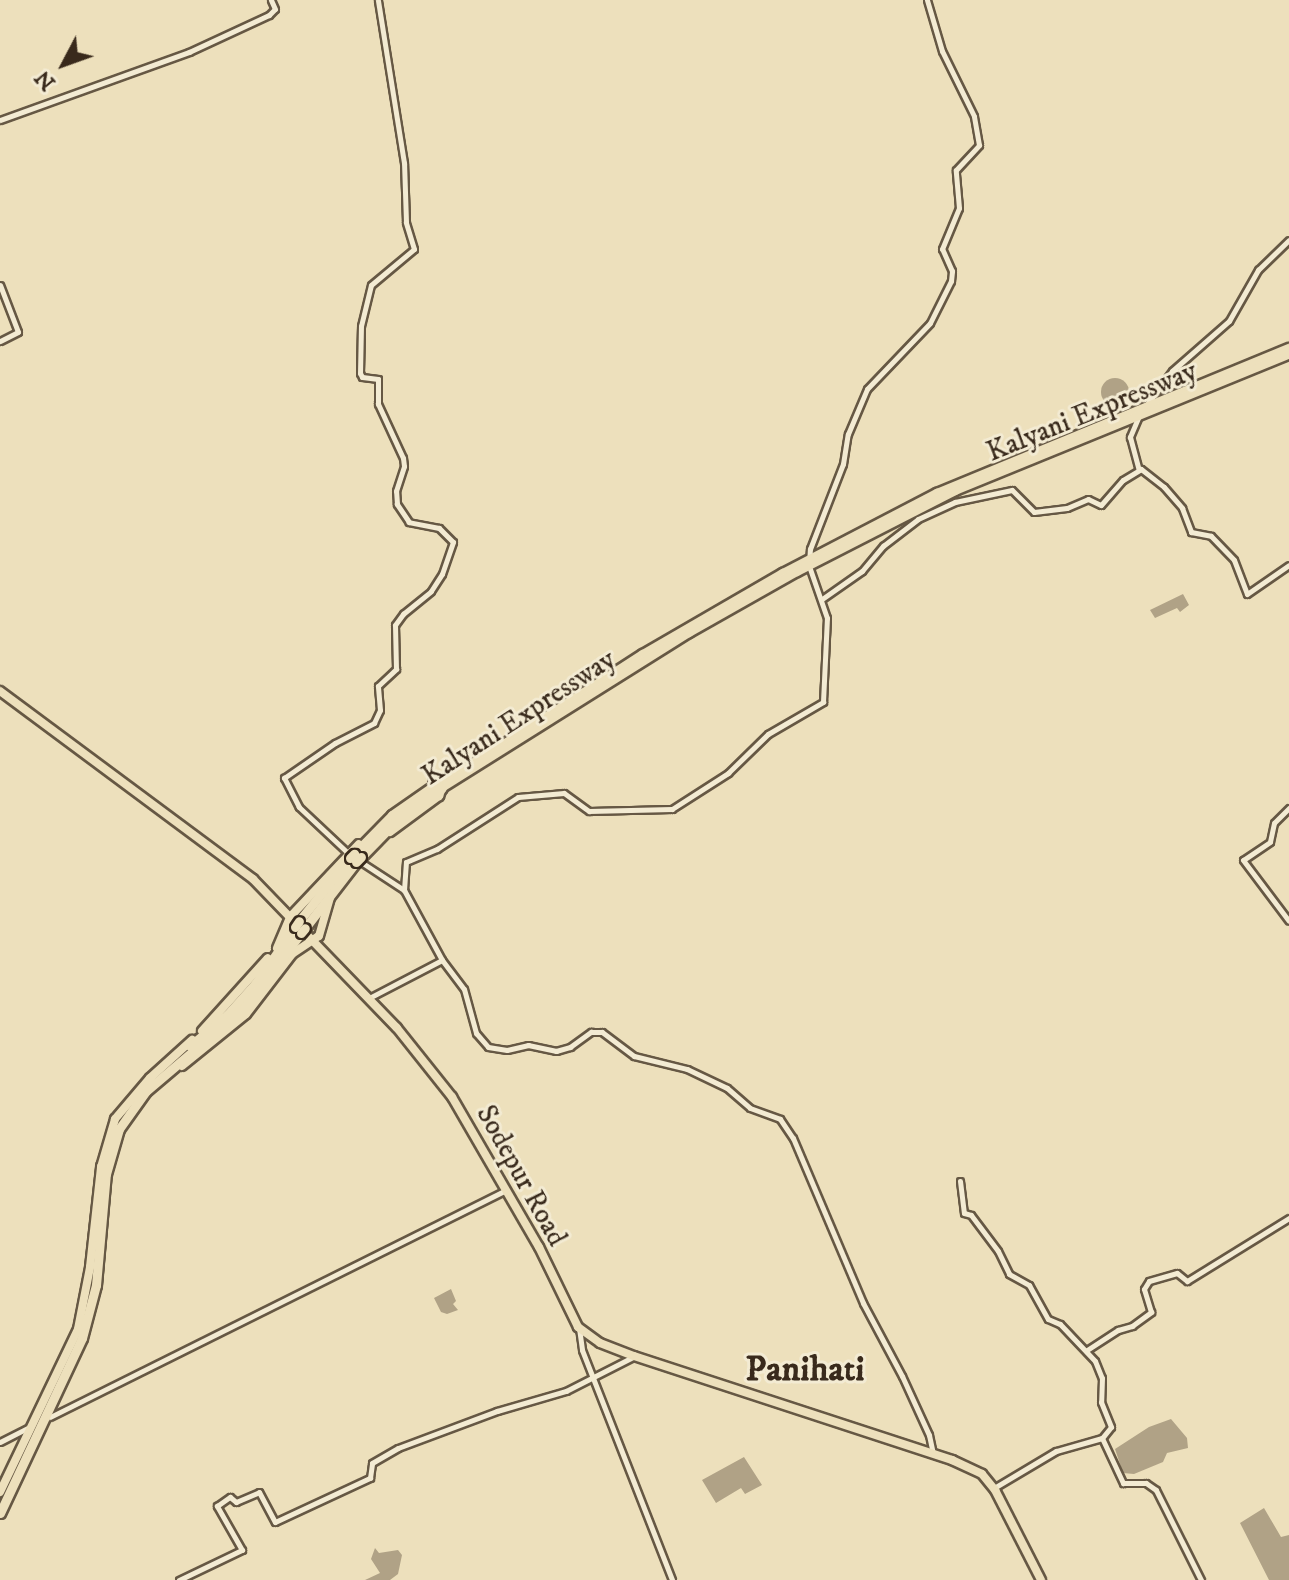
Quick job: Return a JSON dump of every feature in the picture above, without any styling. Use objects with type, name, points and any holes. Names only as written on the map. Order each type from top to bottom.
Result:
[{"type":"highway","points":[[0,1503],[83,1320],[104,1166],[115,1131],[144,1089],[227,1015],[255,984],[298,925],[355,858],[440,785]]},
{"type":"highway","points":[[0,1513],[82,1338],[96,1285],[106,1174],[119,1129],[146,1091],[244,1008],[298,925]]},
{"type":"main road","name":"Kalyani Expressway","points":[[440,785],[809,563],[955,491],[1289,348]]},
{"type":"main road","name":"Kalyani Expressway","points":[[1144,411],[1289,355]]},
{"type":"main road","name":"Sodepur Road","points":[[0,691],[253,879],[368,999],[444,1085],[539,1247],[578,1327]]},
{"type":"main road","points":[[0,1492],[80,1320],[101,1167],[115,1119],[151,1077],[204,1030],[255,975],[298,925],[310,899],[355,858]]},
{"type":"main road","points":[[0,1522],[50,1417],[94,1308],[107,1175],[127,1121],[166,1079],[246,1014],[292,954],[313,942],[322,932],[329,899],[355,858]]},
{"type":"main road","points":[[578,1327],[600,1343],[634,1356],[933,1454],[982,1474],[994,1488],[1041,1580]]},
{"type":"street","points":[[0,120],[200,47],[269,15],[275,9],[271,0]]},
{"type":"street","points":[[378,0],[404,163],[406,222],[414,249],[371,284],[361,326],[360,373],[362,377],[377,378],[378,404],[403,458],[397,504],[409,522],[439,528],[453,542],[442,574],[431,591],[395,625],[395,674],[378,686],[380,710],[374,723],[335,743],[284,778],[299,807],[355,858],[404,890],[442,960],[460,981],[476,1033],[488,1047],[507,1050],[528,1045],[556,1051],[570,1047],[591,1032],[602,1032],[634,1056],[687,1069],[727,1088],[750,1108],[780,1119],[793,1138],[863,1303],[898,1367],[929,1435],[933,1454]]},
{"type":"street","points":[[404,890],[406,862],[437,849],[518,797],[564,793],[589,811],[672,809],[728,773],[768,734],[823,702],[827,618],[809,563],[816,528],[843,464],[848,434],[867,389],[930,323],[952,278],[942,249],[959,208],[956,170],[976,149],[980,139],[971,108],[942,51],[927,0]]},
{"type":"street","points":[[1139,470],[1130,437],[1144,411],[1172,371],[1229,321],[1258,270],[1289,240]]},
{"type":"street","points":[[0,285],[18,332],[0,341]]},
{"type":"street","points":[[822,599],[862,571],[883,546],[909,525],[955,502],[1012,490],[1034,512],[1067,508],[1088,499],[1101,505],[1123,480],[1139,470],[1146,470],[1182,508],[1191,532],[1211,536],[1231,556],[1247,594],[1289,565]]},
{"type":"street","points":[[1289,808],[1274,823],[1270,842],[1243,860],[1289,921]]},
{"type":"street","points":[[368,999],[442,960]]},
{"type":"street","points":[[960,1181],[964,1213],[971,1215],[998,1251],[1009,1274],[1031,1288],[1048,1319],[1060,1324],[1087,1350],[1101,1373],[1101,1399],[1111,1427],[1102,1438],[1040,1458],[994,1488]]},
{"type":"street","points":[[50,1417],[504,1191]]},
{"type":"street","points":[[1087,1350],[1151,1312],[1144,1289],[1149,1281],[1177,1273],[1187,1281],[1289,1218]]},
{"type":"street","points":[[578,1327],[580,1343],[592,1376],[672,1580]]},
{"type":"street","points":[[179,1580],[242,1550],[217,1506],[230,1497],[236,1502],[259,1492],[275,1522],[370,1478],[370,1464],[398,1448],[497,1411],[563,1392],[634,1356]]},
{"type":"street","points":[[0,1442],[35,1422]]},
{"type":"street","points":[[1102,1438],[1123,1483],[1146,1483],[1156,1490],[1201,1580]]},
{"type":"shaded area","points":[[1115,378],[1125,382],[1129,392],[1125,402],[1115,406],[1105,402],[1101,392],[1105,382]]},
{"type":"shaded area","points":[[1183,594],[1189,605],[1180,612],[1177,608],[1155,618],[1150,610]]},
{"type":"shaded area","points":[[451,1289],[456,1301],[453,1304],[458,1310],[447,1314],[441,1312],[434,1298]]},
{"type":"shaded area","points":[[1171,1419],[1187,1438],[1188,1448],[1167,1453],[1163,1462],[1134,1474],[1123,1473],[1115,1449],[1149,1427]]},
{"type":"shaded area","points":[[744,1457],[762,1485],[745,1494],[741,1488],[716,1503],[702,1480]]},
{"type":"shaded area","points":[[1264,1508],[1281,1537],[1289,1535],[1289,1580],[1269,1580],[1240,1523]]},
{"type":"shaded area","points":[[375,1548],[379,1553],[398,1550],[402,1555],[398,1574],[390,1580],[365,1580],[380,1573],[371,1559]]},
{"type":"district","name":"Panihati","points":[[805,1370]]}]
